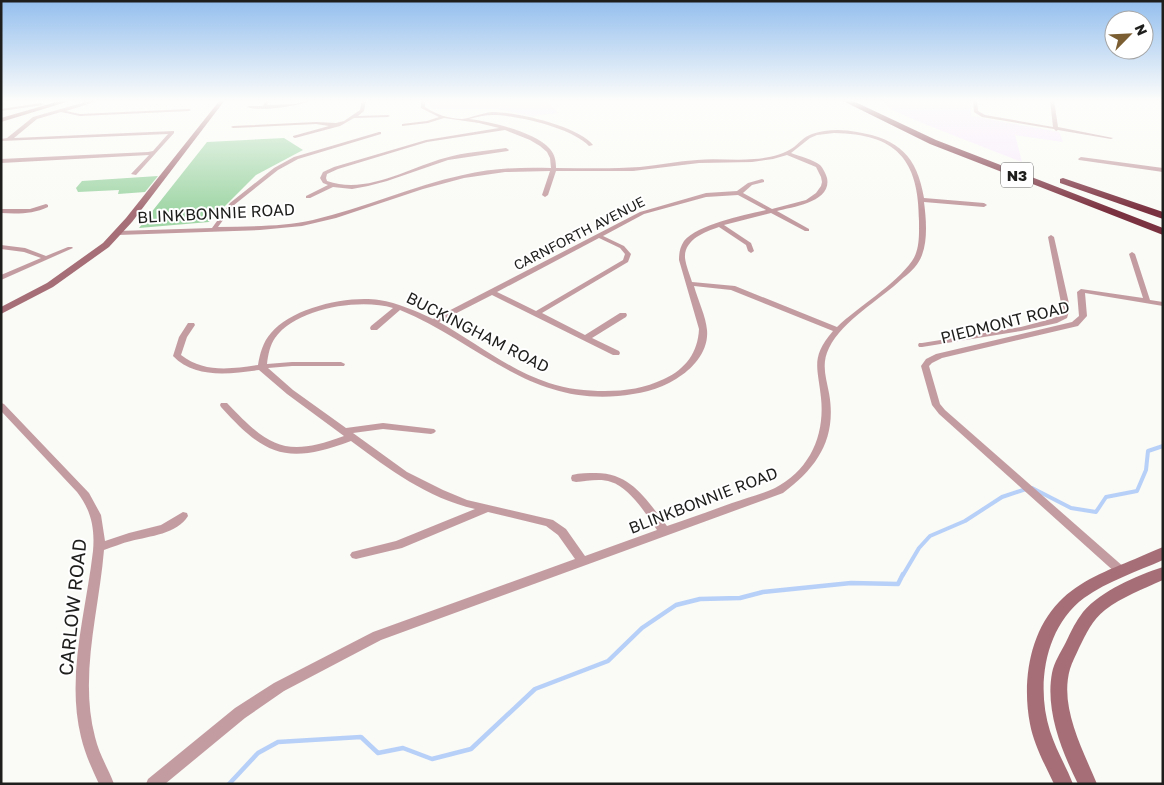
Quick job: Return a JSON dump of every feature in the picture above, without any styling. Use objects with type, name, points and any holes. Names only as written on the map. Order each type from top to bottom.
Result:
[{"type":"highway","points":[[913,137],[1163,242]]},
{"type":"highway","name":"N3","points":[[921,137],[1163,232]]},
{"type":"highway","name":"N3","points":[[937,137],[1163,225]]},
{"type":"highway","points":[[992,159],[1163,216]]},
{"type":"street","points":[[8,140],[12,137]]},
{"type":"street","points":[[1,140],[77,137]]},
{"type":"street","points":[[134,174],[168,137]]},
{"type":"street","points":[[1,311],[61,278],[92,257],[118,233],[195,137]]},
{"type":"street","points":[[214,230],[232,204],[276,169],[296,158],[367,137]]},
{"type":"street","points":[[331,186],[325,182],[323,176],[341,166],[426,141],[454,137]]},
{"type":"street","points":[[524,137],[538,142],[548,149],[554,160],[553,169],[544,195]]},
{"type":"street","points":[[582,137],[587,139],[590,145]]},
{"type":"street","name":"BLINKBONNIE ROAD","points":[[118,233],[214,230],[303,224],[345,214],[430,184],[459,177],[505,170],[636,169],[693,161],[759,160],[796,149],[810,137]]},
{"type":"street","name":"BLINKBONNIE ROAD","points":[[152,784],[240,713],[279,686],[377,636],[665,532],[778,490],[790,483],[811,463],[823,441],[829,415],[820,370],[824,350],[838,330],[910,270],[921,255],[923,245],[922,200],[917,177],[909,161],[900,150],[884,140],[871,137]]},
{"type":"street","points":[[1102,137],[1111,138]]},
{"type":"street","points":[[308,197],[331,186],[366,185],[447,158],[506,150]]},
{"type":"street","points":[[1,161],[137,155],[154,152]]},
{"type":"street","points":[[435,153],[447,158]]},
{"type":"street","name":"BUCKINGHAM ROAD","points":[[262,368],[263,353],[267,342],[281,327],[296,318],[331,305],[352,302],[386,303],[399,307],[432,323],[543,384],[576,392],[590,393],[635,391],[666,382],[684,371],[694,360],[701,350],[704,339],[704,329],[682,260],[683,248],[694,236],[720,225],[808,201],[820,194],[824,189],[824,181],[818,166],[787,153]]},
{"type":"street","points":[[1081,159],[1163,170]]},
{"type":"street","points":[[762,181],[750,184],[739,193],[807,230]]},
{"type":"street","name":"CARNFORTH AVENUE","points":[[432,323],[642,213],[713,194],[739,193]]},
{"type":"street","points":[[922,200],[984,205]]},
{"type":"street","points":[[1,211],[38,210],[46,206]]},
{"type":"street","points":[[720,225],[749,244],[751,251]]},
{"type":"street","points":[[537,313],[626,261],[628,254],[626,251],[599,236]]},
{"type":"street","points":[[922,345],[1021,329],[1054,321],[1064,316],[1066,308],[1051,237]]},
{"type":"street","points":[[1,247],[25,250],[46,258]]},
{"type":"street","points":[[1,278],[70,248]]},
{"type":"street","points":[[1132,254],[1147,301]]},
{"type":"street","points":[[690,284],[732,288],[838,330]]},
{"type":"street","name":"PIEDMONT ROAD","points":[[1122,571],[1008,473],[936,405],[927,380],[925,366],[939,356],[1075,324],[1083,316],[1081,292],[1084,291],[1163,304]]},
{"type":"street","points":[[492,292],[616,353]]},
{"type":"street","points":[[374,328],[399,307]]},
{"type":"street","points":[[586,338],[623,315]]},
{"type":"street","points":[[191,325],[183,337],[177,356],[182,361],[202,369],[235,370],[295,364],[341,364]]},
{"type":"street","points":[[262,368],[403,474],[439,494],[549,523],[562,532],[583,561]]},
{"type":"street","points":[[224,405],[250,433],[275,448],[306,452],[325,448],[348,434],[383,426],[431,431]]},
{"type":"street","name":"CARLOW ROAD","points":[[1,406],[83,494],[95,514],[99,531],[99,547],[84,648],[82,705],[91,749],[107,784]]},
{"type":"street","points":[[576,478],[606,477],[620,481],[631,490],[665,532]]},
{"type":"street","points":[[356,555],[398,545],[488,508]]},
{"type":"street","points":[[99,547],[125,538],[165,529],[183,516]]},
{"type":"street","points":[[1064,784],[1039,724],[1036,696],[1039,657],[1042,647],[1058,612],[1064,606],[1089,587],[1163,553]]},
{"type":"street","points":[[1088,784],[1080,770],[1065,720],[1060,696],[1060,676],[1081,624],[1091,613],[1110,599],[1163,573]]},
{"type":"shaded area","points":[[957,137],[1015,137],[1022,162]]},
{"type":"shaded area","points":[[1026,137],[1061,137],[1063,142]]},
{"type":"green space","points":[[284,138],[303,150],[256,175],[209,222],[139,228],[207,142]]},
{"type":"green space","points":[[158,176],[145,192],[118,194],[119,190],[78,192],[76,188],[82,181]]},
{"type":"waterway","points":[[1032,488],[1071,508],[1096,512],[1106,497],[1137,491],[1146,470],[1148,451],[1163,446]]},
{"type":"waterway","points":[[903,575],[919,548],[930,536],[965,521],[1002,497],[1026,489]]},
{"type":"waterway","points":[[229,784],[258,753],[278,742],[361,737],[378,753],[403,748],[432,759],[471,749],[535,689],[608,661],[642,628],[676,605],[700,599],[740,598],[763,592],[851,583],[898,584],[903,574]]}]
